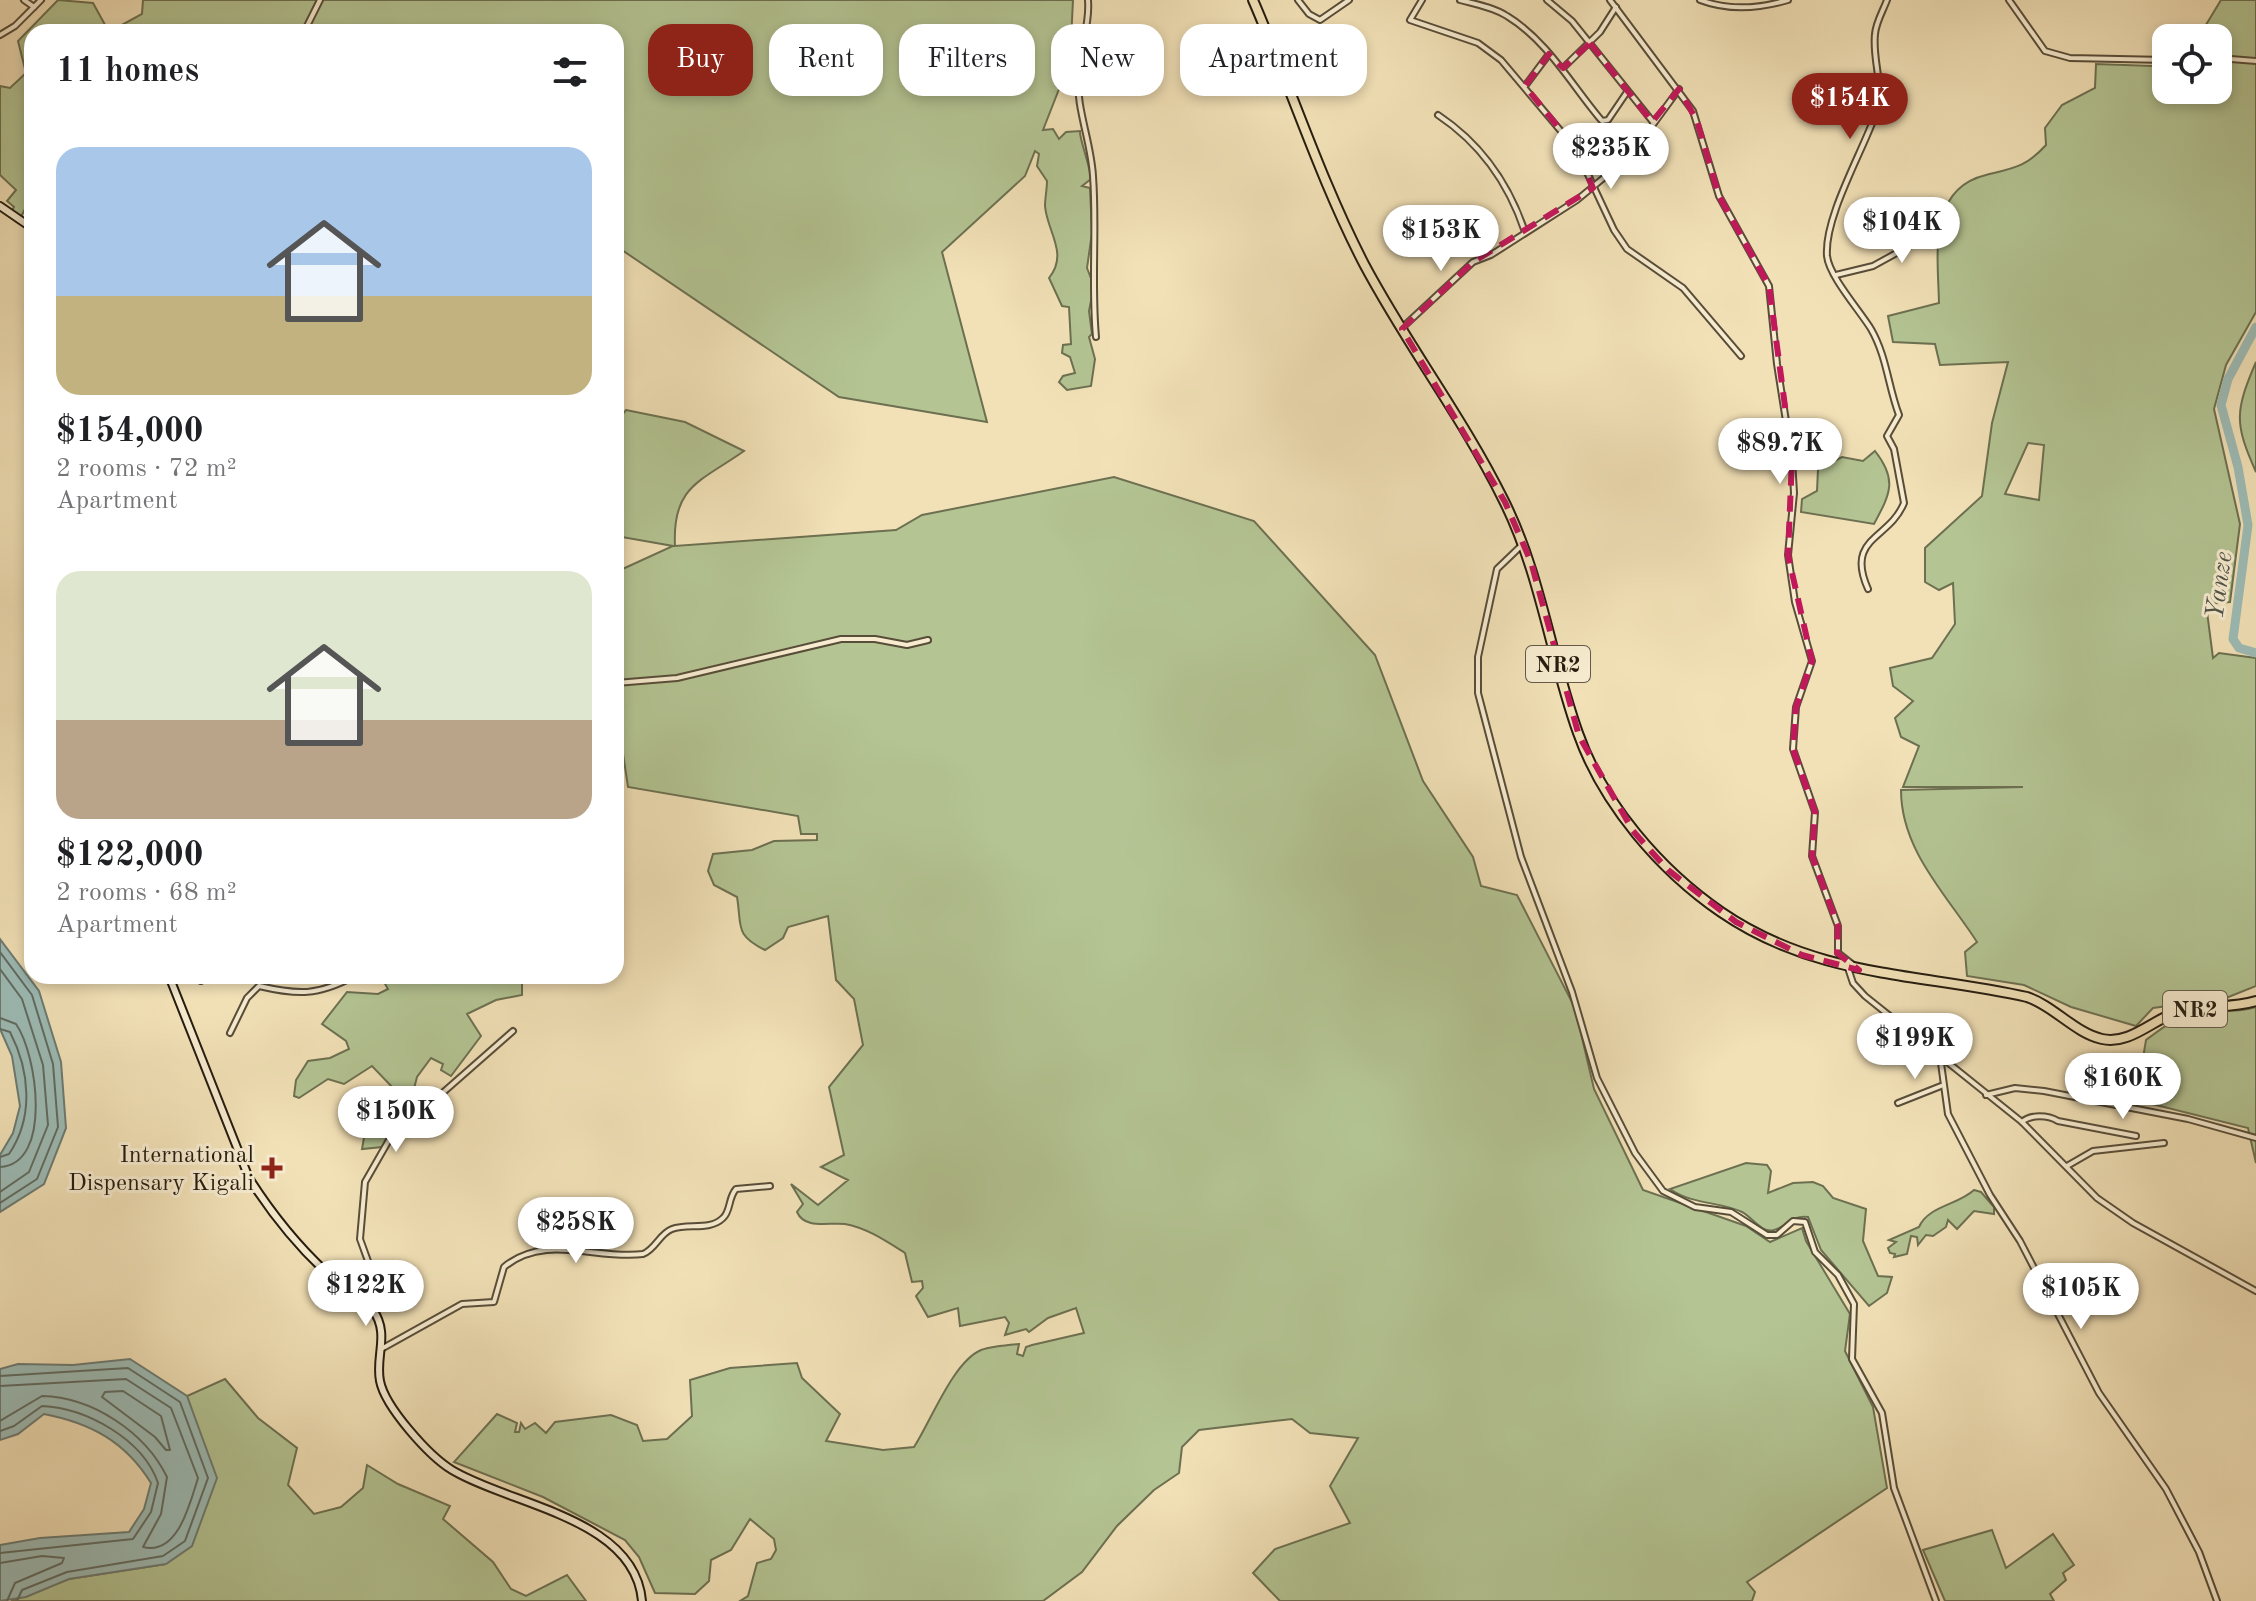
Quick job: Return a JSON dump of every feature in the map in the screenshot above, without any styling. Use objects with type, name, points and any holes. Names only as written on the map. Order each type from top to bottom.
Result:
[{"type":"highway","name":"NR2","points":[[1253,0],[1279,58],[1338,211],[1402,329],[1490,474],[1523,544],[1537,580],[1579,736],[1633,831],[1668,870],[1736,922],[1781,946],[1848,968],[2027,997],[2058,1011],[2089,1034],[2123,1039],[2186,1009],[2229,1008],[2256,1001]]},
{"type":"main road","points":[[0,206],[24,222]]},
{"type":"main road","points":[[173,984],[249,1178],[263,1200],[321,1266],[373,1309],[382,1329],[381,1386],[425,1447],[452,1470],[534,1504],[614,1545],[635,1571],[642,1601]]},
{"type":"street","points":[[24,0],[34,7]]},
{"type":"street","points":[[1,34],[41,0]]},
{"type":"street","points":[[308,24],[320,0]]},
{"type":"street","points":[[1088,0],[1087,32],[1078,70],[1082,125],[1093,175],[1091,258],[1096,337]]},
{"type":"street","points":[[1298,0],[1309,14],[1320,20],[1349,0]]},
{"type":"street","points":[[1422,0],[1410,20],[1485,47],[1525,86],[1576,149],[1593,188],[1627,249],[1683,288],[1741,356]]},
{"type":"street","points":[[1463,0],[1509,17],[1563,68],[1602,121],[1608,120],[1627,92]]},
{"type":"street","points":[[1547,0],[1590,43],[1653,122]]},
{"type":"street","points":[[1610,0],[1679,89],[1697,121],[1719,196],[1769,286],[1792,459],[1794,493],[1788,555],[1795,602],[1812,661],[1796,707],[1793,749],[1815,812],[1812,856],[1838,926],[1838,953],[1859,970]]},
{"type":"street","points":[[1700,0],[1720,8],[1735,8],[1788,0]]},
{"type":"street","points":[[1868,589],[1861,571],[1863,550],[1904,503],[1894,449],[1887,436],[1899,415],[1881,352],[1827,259],[1829,239],[1877,110],[1880,81],[1875,35],[1887,0]]},
{"type":"street","points":[[2009,0],[2045,51],[2070,58],[2152,60]]},
{"type":"street","points":[[1563,68],[1590,43],[1616,7]]},
{"type":"street","points":[[1525,86],[1549,54]]},
{"type":"street","points":[[2232,59],[2256,61]]},
{"type":"street","points":[[1402,329],[1473,262],[1491,255],[1593,188],[1630,156],[1679,89]]},
{"type":"street","points":[[1438,115],[1456,127],[1497,174],[1515,203],[1525,232]]},
{"type":"street","points":[[1836,275],[1873,266],[1913,244],[1925,243],[1944,218]]},
{"type":"street","points":[[1523,544],[1497,569],[1478,657],[1478,693],[1521,857],[1572,992],[1597,1078],[1635,1153],[1663,1191],[1695,1207],[1745,1218],[1767,1235],[1777,1235],[1793,1221],[1805,1222],[1815,1252],[1838,1275],[1854,1304],[1852,1359],[1882,1413],[1894,1488],[1936,1601]]},
{"type":"street","points":[[624,682],[677,678],[836,639],[875,639],[907,645],[928,640]]},
{"type":"street","points":[[1848,968],[1853,983],[1865,996],[2022,1122],[2097,1198],[2133,1223],[2256,1291]]},
{"type":"street","points":[[230,1033],[257,987],[290,994],[318,992],[336,984]]},
{"type":"street","points":[[373,1309],[377,1286],[360,1239],[365,1182],[389,1140],[513,1031]]},
{"type":"street","points":[[1940,1056],[1941,1086],[1948,1114],[2110,1411],[2166,1489],[2199,1552],[2217,1601]]},
{"type":"street","points":[[1898,1103],[1941,1086]]},
{"type":"street","points":[[1986,1095],[2015,1088],[2044,1091],[2188,1119],[2256,1138]]},
{"type":"street","points":[[2022,1122],[2028,1117],[2047,1115],[2136,1136]]},
{"type":"street","points":[[2067,1166],[2093,1151],[2164,1143]]},
{"type":"street","points":[[383,1348],[462,1304],[494,1302],[504,1267],[531,1253],[559,1249],[643,1254],[653,1249],[669,1231],[718,1222],[727,1213],[730,1197],[736,1189],[770,1186]]},
{"type":"highlighted area","points":[[1590,43],[1652,122],[1679,89],[1697,121],[1719,196],[1769,286],[1792,459],[1788,555],[1812,661],[1796,707],[1793,749],[1815,812],[1812,856],[1838,926],[1837,953],[1859,970],[1802,955],[1736,922],[1668,870],[1633,831],[1579,736],[1531,562],[1505,502],[1402,329],[1473,262],[1593,188],[1576,149],[1525,86],[1549,54],[1563,68]]},
{"type":"green space","points":[[58,0],[93,3],[105,24],[35,24]]},
{"type":"green space","points":[[143,0],[1073,0],[1072,24],[1051,24],[1051,96],[1056,96],[1043,130],[1053,129],[1059,139],[1066,132],[1080,131],[1090,173],[1091,179],[1082,186],[1090,188],[1092,233],[1087,268],[1094,286],[1089,311],[1092,334],[1089,337],[1095,359],[1091,386],[1067,390],[1059,382],[1063,376],[1075,373],[1070,357],[1062,353],[1063,345],[1071,344],[1069,307],[1062,306],[1049,278],[1055,269],[1057,251],[1045,206],[1047,181],[1037,166],[1039,154],[1035,151],[1025,176],[942,252],[987,422],[839,397],[624,251],[624,24],[124,24],[142,14]]},
{"type":"green space","points":[[2221,0],[2256,0],[2256,312],[2226,365],[2214,409],[2240,524],[2230,602],[2206,604],[2213,658],[2219,653],[2256,658],[2256,986],[2226,998],[2153,1008],[2136,1026],[2071,1007],[2024,985],[1967,976],[1965,952],[1977,942],[1917,852],[1903,812],[1901,790],[2023,787],[1903,787],[1919,746],[1901,737],[1895,718],[1913,701],[1893,686],[1890,668],[1932,658],[1955,624],[1953,583],[1939,590],[1925,582],[1925,548],[1982,496],[1992,423],[2008,362],[1940,365],[1935,344],[1893,342],[1888,316],[1939,303],[1940,227],[1945,209],[1954,194],[1967,183],[2019,166],[2039,152],[2046,145],[2045,128],[2062,105],[2095,88],[2096,64],[2152,66],[2152,104],[2232,104],[2232,24],[2206,24]],"holes":[[[2028,443],[2044,445],[2039,500],[2005,494]]]},
{"type":"green space","points":[[24,35],[24,65],[18,41]]},
{"type":"green space","points":[[24,75],[24,211],[18,223],[9,216],[14,207],[7,201],[16,190],[0,175],[0,86],[10,88]]},
{"type":"green space","points":[[2256,362],[2256,472],[2244,441],[2240,417],[2244,393]]},
{"type":"green space","points":[[626,410],[685,422],[744,451],[702,479],[684,498],[675,526],[675,546],[896,530],[922,515],[1114,477],[1254,521],[1375,655],[1423,781],[1473,857],[1481,886],[1517,895],[1575,1008],[1594,1089],[1643,1190],[1746,1226],[1770,1242],[1802,1228],[1806,1241],[1850,1314],[1845,1351],[1873,1407],[1887,1488],[1747,1582],[1755,1592],[1752,1601],[1280,1601],[1253,1573],[1275,1549],[1350,1523],[1330,1486],[1358,1438],[1310,1433],[1292,1419],[1199,1430],[1182,1447],[1179,1473],[1154,1490],[1117,1526],[1082,1572],[1043,1601],[740,1601],[748,1596],[757,1563],[771,1559],[776,1550],[774,1539],[750,1519],[731,1550],[711,1560],[709,1581],[695,1594],[655,1593],[639,1557],[625,1540],[543,1497],[454,1462],[497,1414],[517,1423],[515,1432],[519,1432],[521,1423],[525,1429],[535,1423],[546,1433],[555,1422],[611,1415],[637,1425],[643,1441],[667,1439],[692,1416],[690,1380],[730,1368],[797,1363],[802,1378],[840,1414],[826,1441],[883,1450],[914,1447],[952,1379],[981,1350],[1019,1344],[1017,1354],[1023,1356],[1026,1347],[1084,1333],[1076,1308],[1048,1318],[1029,1332],[1026,1329],[1005,1335],[1009,1323],[1005,1317],[960,1326],[958,1308],[928,1317],[916,1296],[923,1288],[922,1281],[912,1282],[905,1253],[861,1229],[845,1224],[811,1223],[797,1212],[803,1204],[791,1184],[818,1205],[848,1180],[821,1167],[844,1155],[829,1087],[863,1045],[854,999],[836,980],[828,916],[788,927],[783,938],[765,950],[748,939],[741,929],[737,897],[714,885],[708,871],[713,854],[752,850],[774,841],[817,840],[817,834],[801,834],[798,816],[628,787],[624,760],[624,568],[673,546],[624,537]]},
{"type":"green space","points":[[1875,451],[1887,470],[1889,487],[1874,524],[1801,512],[1802,499],[1817,491],[1818,469],[1842,457],[1863,461]]},
{"type":"green space","points":[[385,984],[522,984],[522,995],[496,1000],[467,1014],[481,1036],[451,1076],[441,1070],[443,1064],[431,1058],[417,1077],[407,1116],[382,1147],[362,1149],[369,1109],[386,1110],[395,1090],[372,1066],[344,1084],[328,1079],[299,1098],[294,1096],[296,1080],[308,1061],[330,1058],[349,1049],[346,1041],[322,1024],[347,992],[378,994],[388,989]]},
{"type":"green space","points":[[2256,1007],[2256,1163],[2248,1128],[2136,1100],[2146,1040],[2183,1017]]},
{"type":"green space","points":[[1746,1163],[1767,1165],[1771,1171],[1768,1193],[1793,1183],[1813,1182],[1823,1186],[1833,1198],[1866,1209],[1863,1241],[1878,1276],[1892,1277],[1887,1293],[1869,1306],[1821,1250],[1808,1217],[1793,1219],[1770,1231],[1742,1212],[1688,1198],[1670,1189]]},
{"type":"green space","points":[[1974,1190],[1981,1192],[1994,1207],[1994,1214],[1974,1211],[1957,1229],[1948,1220],[1946,1227],[1933,1236],[1926,1235],[1918,1245],[1917,1237],[1911,1236],[1907,1254],[1894,1257],[1895,1254],[1890,1253],[1888,1248],[1896,1242],[1889,1240],[1919,1227],[1929,1214]]},
{"type":"green space","points":[[225,1379],[258,1418],[297,1448],[288,1485],[314,1514],[341,1507],[363,1488],[367,1465],[398,1484],[450,1506],[443,1519],[493,1562],[511,1589],[526,1596],[567,1575],[586,1601],[11,1601],[69,1579],[165,1564],[199,1434],[187,1396]]},
{"type":"green space","points":[[1992,1530],[2006,1568],[2053,1534],[2074,1565],[2063,1573],[2066,1580],[2050,1594],[2054,1601],[1945,1601],[1923,1550]]},
{"type":"water","points":[[0,939],[24,971],[24,984],[34,984],[39,991],[61,1062],[66,1128],[44,1184],[0,1212],[0,1155],[13,1133],[20,1106],[12,1056],[0,1029]]},
{"type":"water","points":[[130,1359],[187,1396],[217,1478],[192,1546],[166,1564],[69,1579],[26,1597],[0,1601],[0,1545],[40,1538],[129,1532],[144,1509],[151,1483],[118,1445],[91,1429],[61,1418],[44,1414],[18,1434],[0,1440],[0,1369],[18,1364],[73,1365]]},
{"type":"waterway","name":"Yanze","points":[[2256,327],[2228,379],[2221,405],[2238,467],[2248,525],[2233,639],[2239,648],[2256,653]]},
{"type":"place","name":"International Dispensary Kigali","points":[[272,1168]]}]
